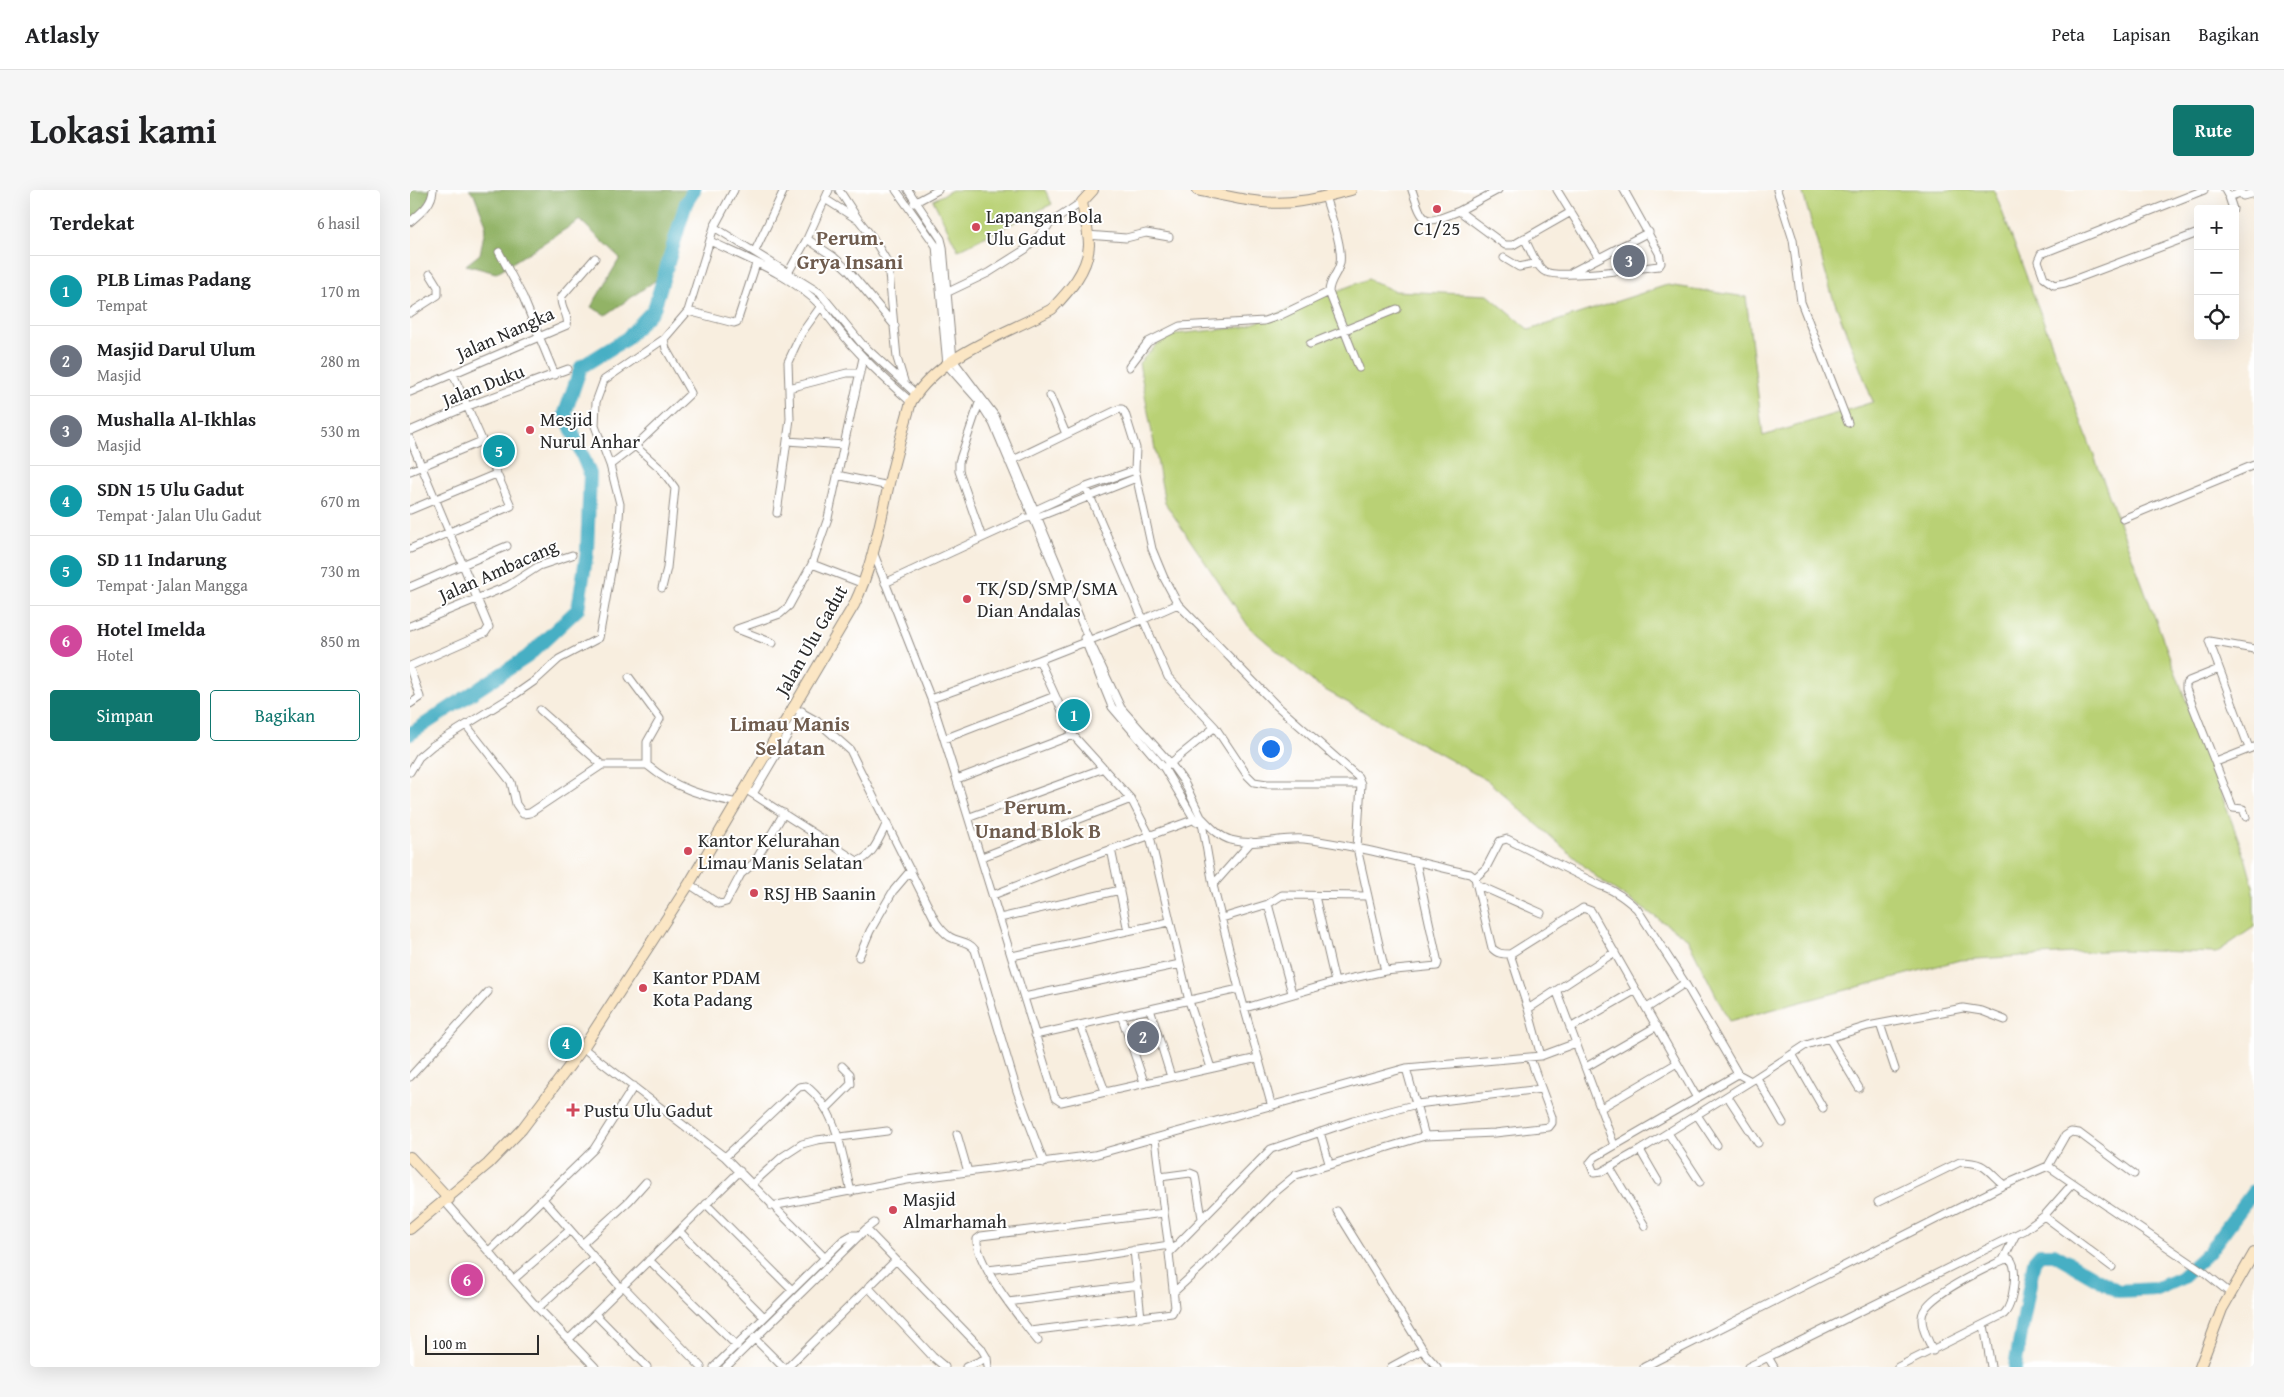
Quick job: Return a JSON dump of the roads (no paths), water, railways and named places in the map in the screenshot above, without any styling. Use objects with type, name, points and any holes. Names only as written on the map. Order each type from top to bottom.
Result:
[{"type":"street","points":[[410,222],[428,206],[432,200],[433,190]]},
{"type":"street","points":[[410,772],[415,762],[427,750],[536,680],[559,659],[599,638],[618,533],[620,504],[610,465],[595,426],[596,402],[604,380],[664,339],[688,311],[714,227],[734,190]]},
{"type":"street","points":[[755,251],[784,190]]},
{"type":"street","points":[[788,273],[807,239],[829,190]]},
{"type":"street","points":[[840,190],[888,263],[897,358],[904,382],[914,398]]},
{"type":"street","points":[[896,190],[936,246],[944,294]]},
{"type":"street","points":[[908,190],[940,239],[943,247],[944,294],[950,362],[995,416],[1032,515],[1087,641],[1112,707],[1184,782],[1202,830],[1238,989],[1272,1106]]},
{"type":"street","points":[[909,207],[938,190]]},
{"type":"street","points":[[944,294],[988,274],[1026,249],[1052,222],[1082,202],[1093,190]]},
{"type":"street","points":[[1198,190],[1249,201],[1273,203],[1300,202],[1350,190]]},
{"type":"street","points":[[1412,190],[1421,216],[1427,220],[1434,221],[1459,211],[1498,190]]},
{"type":"street","points":[[1557,190],[1599,258]]},
{"type":"street","points":[[1524,238],[1545,272],[1567,275],[1659,266],[1661,259],[1649,232],[1624,190]]},
{"type":"street","points":[[1777,190],[1792,240],[1801,302],[1848,423]]},
{"type":"street","points":[[2194,234],[2054,285],[2044,278],[2039,264],[2041,254],[2204,190]]},
{"type":"street","points":[[2224,190],[2232,205]]},
{"type":"street","points":[[2229,197],[2239,192],[2243,196],[2254,193]]},
{"type":"street","points":[[1324,196],[1341,258],[1338,270],[1330,284],[1329,292],[1342,330],[1359,368]]},
{"type":"street","points":[[825,199],[858,219]]},
{"type":"street","points":[[914,398],[950,362],[1052,309],[1079,275],[1086,259],[1089,245],[1082,202]]},
{"type":"street","points":[[1459,211],[1501,244],[1513,245],[1571,212]]},
{"type":"street","points":[[714,227],[820,293],[862,344],[904,382]]},
{"type":"street","points":[[1567,275],[1649,232]]},
{"type":"street","points":[[1087,235],[1126,238],[1146,233],[1169,237]]},
{"type":"street","points":[[807,239],[834,257],[849,271],[895,326]]},
{"type":"street","points":[[710,241],[804,290],[821,306],[836,328],[863,358],[914,398]]},
{"type":"street","points":[[499,252],[520,291],[555,374]]},
{"type":"street","name":"Jalan Nangka","points":[[410,392],[567,325],[568,322],[561,303],[562,296],[595,258]]},
{"type":"street","points":[[1504,258],[1519,267],[1538,263]]},
{"type":"street","points":[[688,311],[734,323],[737,322],[756,264]]},
{"type":"street","points":[[410,313],[438,295],[438,286],[430,274]]},
{"type":"street","points":[[1129,367],[1148,342],[1185,324],[1264,321],[1279,316],[1329,292]]},
{"type":"street","points":[[778,513],[790,405],[788,372],[790,354],[809,321],[821,306]]},
{"type":"street","points":[[1310,344],[1397,309]]},
{"type":"street","points":[[610,465],[635,446],[690,393],[666,349],[664,339]]},
{"type":"street","points":[[773,643],[737,629],[780,614],[789,606],[812,564],[828,518],[863,358]]},
{"type":"street","name":"Jalan Duku","points":[[410,432],[468,406],[568,369]]},
{"type":"street","points":[[789,388],[847,373],[860,373]]},
{"type":"street","points":[[410,549],[511,506],[453,374]]},
{"type":"street","points":[[1050,396],[1066,434]]},
{"type":"street","name":"Jalan Ulu Gadut","points":[[410,1229],[488,1164],[522,1129],[583,1048],[689,884],[737,804],[749,791],[792,707],[826,653],[864,584],[874,554],[888,486],[914,398]]},
{"type":"street","points":[[980,399],[958,462],[960,479],[982,538]]},
{"type":"street","points":[[1011,461],[1122,409],[1126,413],[1136,448],[1136,478],[1152,549],[1164,578],[1178,604],[1276,705],[1357,774],[1361,784],[1357,848],[1386,971]]},
{"type":"street","points":[[410,438],[489,627],[485,633],[410,668],[420,692],[420,697],[413,702]]},
{"type":"street","points":[[410,471],[482,441]]},
{"type":"street","points":[[787,441],[844,445]]},
{"type":"street","points":[[635,446],[662,470],[675,488],[667,568],[662,588]]},
{"type":"street","points":[[2123,518],[2254,465]]},
{"type":"street","points":[[885,583],[1032,515],[1086,487],[1135,470]]},
{"type":"street","points":[[410,510],[496,474]]},
{"type":"street","points":[[837,475],[888,486]]},
{"type":"street","points":[[1032,515],[1136,478]]},
{"type":"street","points":[[1086,487],[1168,677],[1215,727],[1247,775],[1254,782],[1267,784],[1361,784]]},
{"type":"street","points":[[410,586],[507,546]]},
{"type":"street","points":[[874,554],[931,698],[970,817],[1055,1098],[1061,1102],[1258,1058]]},
{"type":"street","name":"Jalan Ambacang","points":[[410,626],[516,582],[539,566],[572,555]]},
{"type":"street","points":[[812,564],[864,584]]},
{"type":"street","points":[[931,698],[1039,660],[1178,604]]},
{"type":"street","points":[[2216,762],[2252,747],[2209,641],[2252,649],[2254,658]]},
{"type":"street","points":[[1039,660],[1073,735],[1131,798],[1150,836],[1189,1001],[1211,1068]]},
{"type":"street","points":[[2219,669],[2189,681],[2185,686],[2233,808],[2243,809],[2246,817]]},
{"type":"street","points":[[629,677],[660,719],[647,742],[647,765]]},
{"type":"street","points":[[944,739],[1055,696]]},
{"type":"street","points":[[792,707],[817,721],[850,750],[940,927],[951,938],[968,943],[975,950],[1017,1090],[1044,1163]]},
{"type":"street","points":[[540,710],[602,766]]},
{"type":"street","points":[[802,711],[749,791],[857,861],[869,855],[887,823]]},
{"type":"street","points":[[466,726],[511,782],[516,804],[523,814],[530,813],[602,766],[647,765],[680,788],[737,804]]},
{"type":"street","points":[[1167,766],[1215,727]]},
{"type":"street","points":[[957,779],[1073,735]]},
{"type":"street","points":[[970,817],[1104,768]]},
{"type":"street","points":[[982,857],[1131,798]]},
{"type":"street","points":[[689,884],[719,904],[726,902],[741,874],[754,863],[784,813]]},
{"type":"street","points":[[993,895],[1198,818]]},
{"type":"street","points":[[1198,818],[1216,832],[1231,840],[1251,842],[1302,839],[1357,848],[1470,874],[1475,881],[1492,948],[1495,952],[1510,954],[1583,908],[1591,911],[1697,1098]]},
{"type":"street","points":[[1475,881],[1486,868],[1500,841],[1507,839],[1601,886],[1611,889],[1637,909],[1686,983],[1738,1074],[1754,1079],[1783,1123]]},
{"type":"street","points":[[1213,885],[1251,842]]},
{"type":"street","points":[[1111,850],[1128,931]]},
{"type":"street","points":[[1244,1008],[1335,982],[1386,971],[1438,965],[1416,862]]},
{"type":"street","points":[[859,957],[870,931],[893,892],[911,870]]},
{"type":"street","points":[[1475,881],[1541,913]]},
{"type":"street","points":[[1000,918],[1120,890]]},
{"type":"street","points":[[1222,918],[1268,904],[1282,895],[1368,896]]},
{"type":"street","points":[[1316,896],[1335,982]]},
{"type":"street","points":[[1268,904],[1292,993]]},
{"type":"street","points":[[1012,956],[1170,922]]},
{"type":"street","points":[[1528,1009],[1615,952]]},
{"type":"street","points":[[1510,954],[1541,1056]]},
{"type":"street","points":[[1024,997],[1180,964]]},
{"type":"street","points":[[1647,1008],[1686,983]]},
{"type":"street","points":[[1035,1035],[1238,989]]},
{"type":"street","points":[[1570,1028],[1636,990]]},
{"type":"street","points":[[410,1077],[488,992]]},
{"type":"street","points":[[1556,992],[1614,1145]]},
{"type":"street","points":[[1738,1074],[1595,1157],[1590,1163],[1594,1173],[1610,1168],[1728,1097],[1806,1045],[1880,1024],[1963,1008],[1982,1011],[2005,1020]]},
{"type":"street","points":[[1150,1009],[1171,1077]]},
{"type":"street","points":[[1121,1015],[1144,1082]]},
{"type":"street","points":[[1880,1024],[1895,1069]]},
{"type":"street","points":[[1080,1025],[1105,1091]]},
{"type":"street","points":[[1586,1067],[1657,1026]]},
{"type":"street","points":[[1828,1038],[1859,1088]]},
{"type":"street","points":[[772,1206],[907,1180],[1094,1155],[1406,1068],[1530,1058],[1541,1056],[1576,1043]]},
{"type":"street","points":[[583,1048],[725,1157],[825,1258]]},
{"type":"street","points":[[1792,1054],[1823,1108]]},
{"type":"street","points":[[1174,1292],[1274,1193],[1296,1175],[1329,1163],[1425,1136],[1547,1129],[1552,1123],[1552,1117],[1530,1058]]},
{"type":"street","points":[[1601,1108],[1677,1063]]},
{"type":"street","points":[[827,1108],[851,1084],[850,1074],[842,1066]]},
{"type":"street","points":[[1406,1068],[1425,1136]]},
{"type":"street","points":[[489,1251],[599,1143],[634,1086]]},
{"type":"street","points":[[725,1157],[799,1087],[806,1086],[827,1108],[838,1139],[852,1192]]},
{"type":"street","points":[[988,1270],[1134,1250],[1169,1249],[1271,1149],[1320,1132],[1417,1104],[1541,1089]]},
{"type":"street","points":[[1728,1097],[1758,1143]]},
{"type":"street","points":[[1698,1115],[1717,1145]]},
{"type":"street","points":[[752,1184],[782,1157],[802,1144],[817,1140],[838,1139],[887,1131]]},
{"type":"street","points":[[1320,1132],[1329,1163]]},
{"type":"street","points":[[1644,1367],[2004,1184],[2048,1166],[2065,1136],[2071,1132],[2078,1133],[2134,1174]]},
{"type":"street","points":[[1668,1133],[1700,1182]]},
{"type":"street","points":[[957,1134],[968,1172]]},
{"type":"street","points":[[1030,1331],[1172,1313],[1175,1307],[1174,1292],[1155,1139]]},
{"type":"street","points":[[1640,1150],[1658,1180]]},
{"type":"street","points":[[410,1157],[538,1308],[595,1367]]},
{"type":"street","points":[[1878,1202],[1960,1162],[1975,1162],[1982,1165],[2004,1184]]},
{"type":"street","points":[[2048,1166],[2204,1272],[2230,1293]]},
{"type":"street","points":[[1610,1168],[1645,1226]]},
{"type":"street","points":[[569,1339],[740,1171]]},
{"type":"street","points":[[1160,1177],[1190,1173],[1195,1175],[1202,1218]]},
{"type":"street","points":[[582,1244],[629,1201],[646,1182]]},
{"type":"street","points":[[1748,1367],[2016,1235],[2044,1216],[2073,1182]]},
{"type":"street","points":[[543,1199],[594,1258],[701,1367]]},
{"type":"street","points":[[706,1204],[792,1290]]},
{"type":"street","points":[[1337,1211],[1424,1351],[1436,1367]]},
{"type":"street","points":[[1038,1341],[1008,1302],[988,1270],[977,1247],[977,1240],[981,1236],[1164,1213]]},
{"type":"street","points":[[2044,1216],[2112,1268]]},
{"type":"street","points":[[726,1367],[874,1222]]},
{"type":"street","points":[[866,1229],[981,1348],[987,1358],[988,1367]]},
{"type":"street","points":[[514,1279],[570,1230]]},
{"type":"street","points":[[679,1231],[764,1317]]},
{"type":"street","points":[[714,1367],[848,1237],[859,1235]]},
{"type":"street","points":[[2003,1260],[2016,1235]]},
{"type":"street","points":[[1134,1250],[1141,1318]]},
{"type":"street","points":[[2200,1367],[2214,1328],[2230,1293],[2254,1254]]},
{"type":"street","points":[[538,1308],[594,1258]]},
{"type":"street","points":[[1898,1367],[1933,1351],[2004,1314],[2010,1304],[2015,1267],[2010,1259],[2003,1260],[1930,1302],[1922,1316],[1922,1325],[1933,1351]]},
{"type":"street","points":[[649,1260],[737,1346]]},
{"type":"street","points":[[788,1367],[896,1260]]},
{"type":"street","points":[[1008,1302],[1138,1285]]},
{"type":"street","points":[[868,1288],[932,1357],[945,1367]]},
{"type":"street","points":[[595,1314],[647,1367]]},
{"type":"street","points":[[1984,1325],[1991,1367]]},
{"type":"street","points":[[754,1338],[783,1367]]},
{"type":"street","points":[[1391,1367],[1418,1351],[1424,1351]]},
{"type":"street","points":[[1768,1357],[1774,1367]]},
{"type":"street","points":[[966,1367],[987,1358]]},
{"type":"waterway","points":[[410,734],[527,657],[578,609],[587,552],[590,474],[565,413],[581,367],[626,339],[654,309],[686,203],[694,190]]},
{"type":"waterway","points":[[2015,1367],[2034,1261],[2040,1254],[2054,1254],[2118,1291],[2156,1289],[2181,1278],[2208,1253],[2254,1191]]},
{"type":"place","name":"C1/25","points":[[1437,209]]},
{"type":"place","name":"Lapangan Bola Ulu Gadut","points":[[976,227]]},
{"type":"place","name":"Mushalla Al-Ikhlas","points":[[1629,261]]},
{"type":"place","name":"Mesjid Nurul Anhar","points":[[530,430]]},
{"type":"place","name":"SD 11 Indarung","points":[[499,451]]},
{"type":"place","name":"TK/SD/SMP/SMA Dian Andalas","points":[[967,599]]},
{"type":"place","name":"PLB Limas Padang","points":[[1074,715]]},
{"type":"place","name":"Kantor Kelurahan Limau Manis Selatan","points":[[688,851]]},
{"type":"place","name":"RSJ HB Saanin","points":[[754,893]]},
{"type":"place","name":"Kantor PDAM Kota Padang","points":[[643,988]]},
{"type":"place","name":"Masjid Darul Ulum","points":[[1143,1037]]},
{"type":"place","name":"SDN 15 Ulu Gadut","points":[[566,1043]]},
{"type":"place","name":"Pustu Ulu Gadut","points":[[573,1110]]},
{"type":"place","name":"Masjid Almarhamah","points":[[893,1210]]},
{"type":"place","name":"Hotel Imelda","points":[[467,1280]]},
{"type":"district","name":"Perum. Grya Insani","points":[[850,249]]},
{"type":"district","name":"Limau Manis Selatan","points":[[790,735]]},
{"type":"district","name":"Perum. Unand Blok B","points":[[1038,818]]}]
